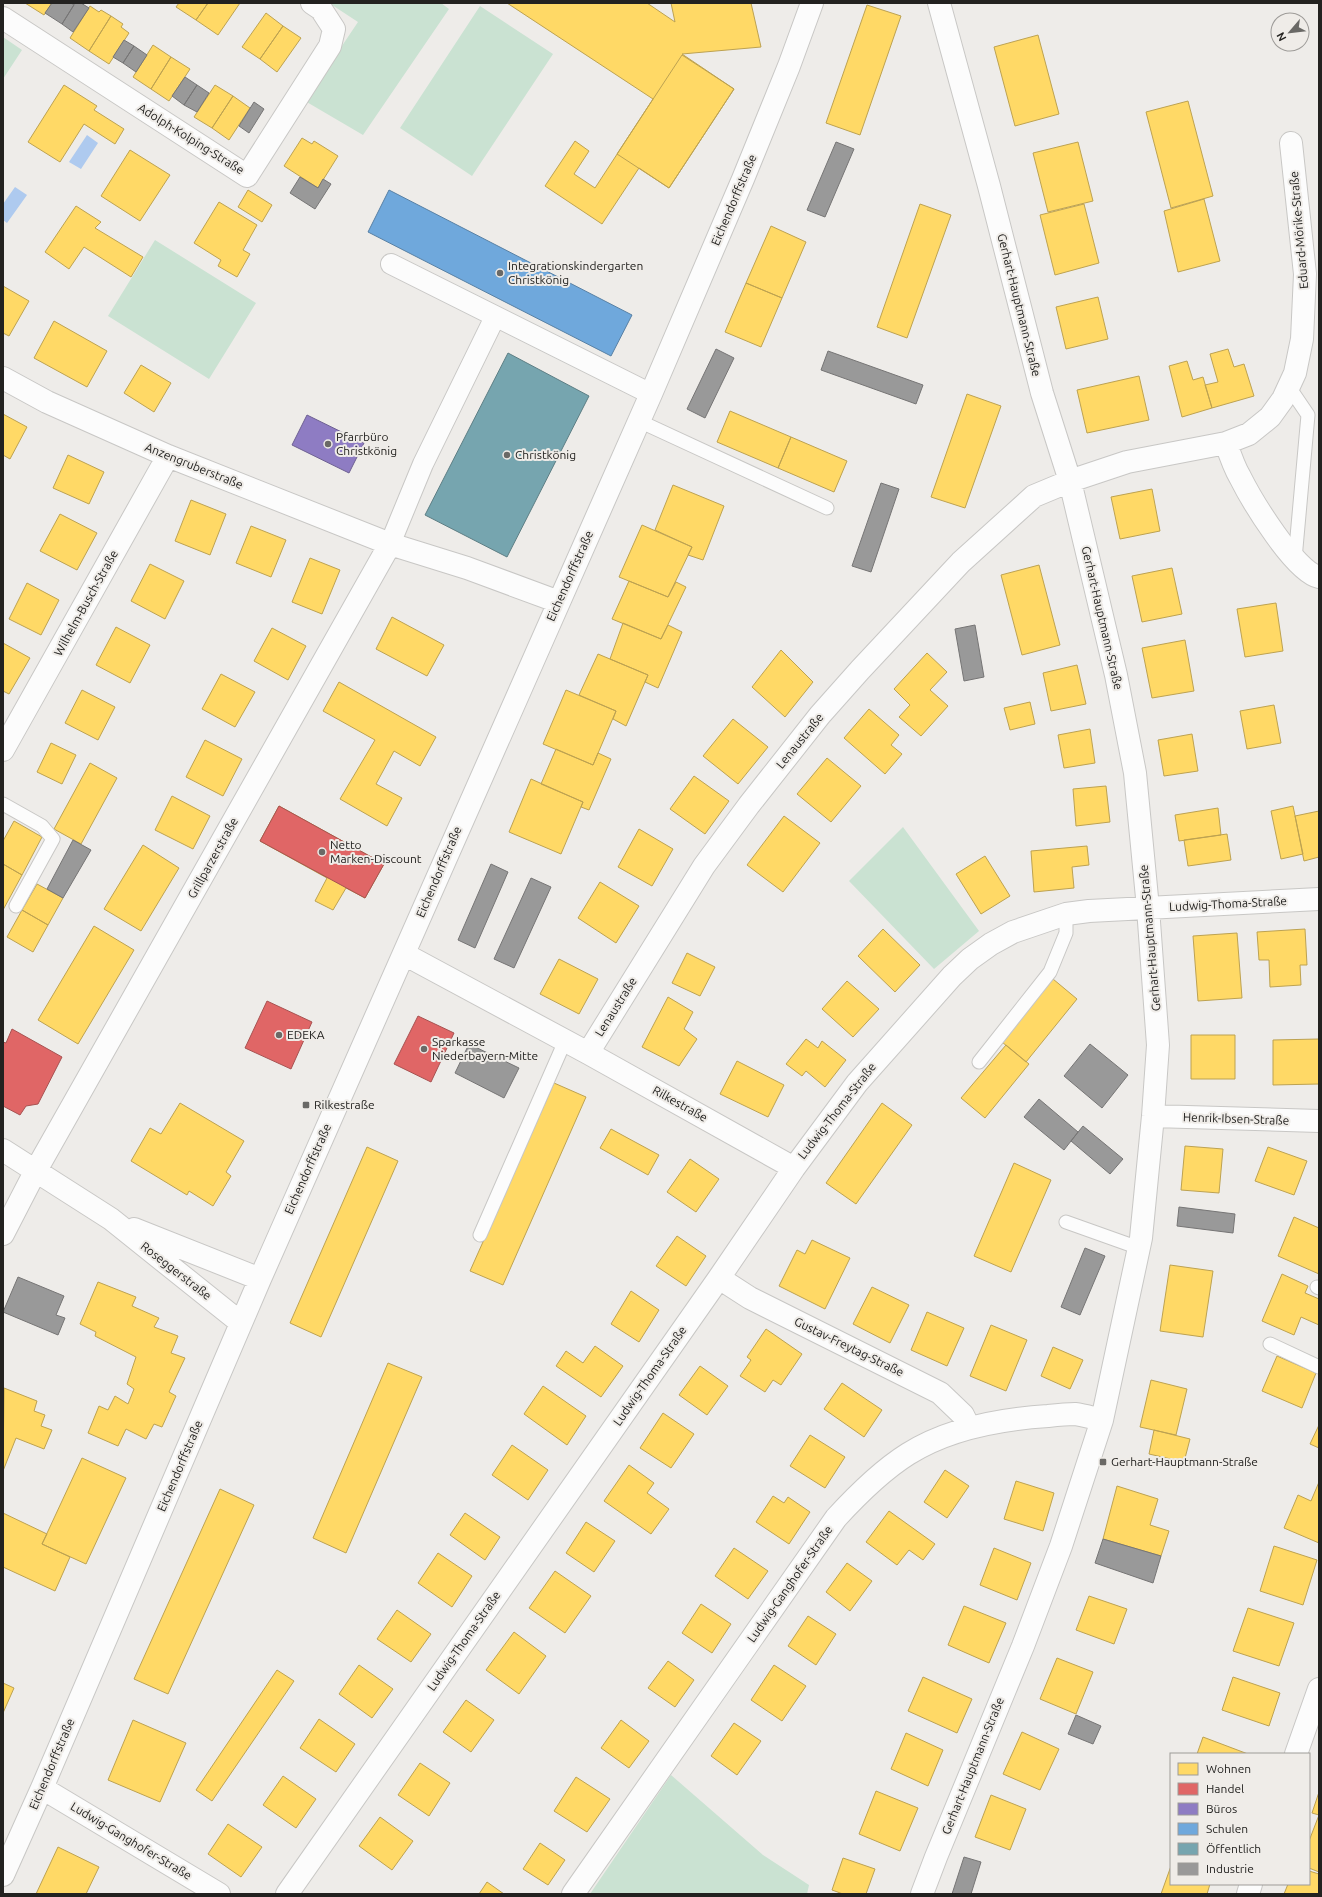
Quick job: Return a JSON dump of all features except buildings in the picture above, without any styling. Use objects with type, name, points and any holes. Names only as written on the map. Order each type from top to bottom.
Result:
[{"type":"street","name":"Adolph-Kolping-Straße","points":[[3,18],[246,176],[330,46],[334,29],[321,9],[312,3]]},
{"type":"street","name":"Eichendorffstraße","points":[[3,1875],[42,1788],[260,1279],[651,394],[743,179],[789,66],[812,3]]},
{"type":"street","name":"Gerhart-Hauptmann-Straße","points":[[922,1894],[1023,1646],[1061,1546],[1102,1420],[1139,1248],[1153,1116],[1158,1045],[1148,908],[1135,773],[1116,675],[1070,481],[1042,393],[989,186],[939,3]]},
{"type":"street","name":"Eduard-Mörike-Straße","points":[[1070,481],[1127,462],[1226,443],[1249,434],[1270,417],[1283,399],[1295,373],[1302,339],[1305,274],[1291,143]]},
{"type":"street","points":[[391,264],[651,394]]},
{"type":"street","points":[[390,544],[423,464],[495,317]]},
{"type":"street","name":"Anzengruberstraße","points":[[3,378],[47,402],[168,456],[390,544],[467,568],[559,602]]},
{"type":"street","points":[[1226,443],[1240,477],[1278,539],[1312,576],[1319,577]]},
{"type":"street","name":"Wilhelm-Busch-Straße","points":[[3,750],[168,456]]},
{"type":"street","name":"Lenaustraße","points":[[588,1053],[704,866],[749,805],[820,715],[961,562],[1034,496],[1070,481]]},
{"type":"street","name":"Grillparzerstraße","points":[[3,1234],[36,1172],[390,544]]},
{"type":"street","name":"Ludwig-Thoma-Straße","points":[[287,1894],[719,1278],[794,1168],[857,1083],[952,976],[970,959],[991,944],[1013,932],[1066,914],[1089,911],[1319,899]]},
{"type":"street","name":"Rilkestraße","points":[[404,954],[588,1053],[794,1168]]},
{"type":"street","name":"Henrik-Ibsen-Straße","points":[[1153,1116],[1319,1121]]},
{"type":"street","name":"Roseggerstraße","points":[[3,1150],[111,1219],[242,1323]]},
{"type":"street","name":"Roseggerstraße","points":[[111,1219],[260,1279]]},
{"type":"street","name":"Gustav-Freytag-Straße","points":[[719,1278],[750,1298],[940,1392],[963,1415],[969,1427]]},
{"type":"street","name":"Ludwig-Ganghofer-Straße","points":[[573,1894],[836,1518],[874,1479],[909,1453],[929,1443],[969,1427],[995,1421],[1074,1414],[1102,1420]]},
{"type":"street","points":[[1296,1753],[1319,1689]]},
{"type":"street","name":"Ludwig-Ganghofer-Straße","points":[[42,1788],[219,1894]]},
{"type":"lane","points":[[1289,387],[1308,415],[1295,559]]},
{"type":"lane","points":[[639,421],[827,508]]},
{"type":"lane","points":[[3,804],[42,826],[53,839],[16,906]]},
{"type":"lane","points":[[979,1062],[1050,972],[1066,933],[1066,914]]},
{"type":"lane","points":[[480,1235],[565,1041]]},
{"type":"lane","points":[[1066,1222],[1139,1248]]},
{"type":"lane","points":[[1270,1344],[1319,1367]]},
{"type":"green space","points":[[329,3],[441,3],[449,9],[363,135],[305,101],[358,22]]},
{"type":"green space","points":[[480,6],[553,54],[472,176],[400,128]]},
{"type":"green space","points":[[3,37],[22,50],[3,79]]},
{"type":"green space","points":[[155,240],[256,303],[209,379],[108,316]]},
{"type":"green space","points":[[903,827],[979,931],[934,969],[849,881]]},
{"type":"green space","points":[[671,1775],[763,1855],[809,1885],[807,1894],[590,1894]]},
{"type":"water","points":[[87,135],[98,143],[81,169],[69,162]]},
{"type":"water","points":[[15,187],[27,195],[7,223],[3,220],[3,204]]},
{"type":"place","name":"Integrationskindergarten Christkönig","points":[[500,273]]},
{"type":"place","name":"Pfarrbüro Christkönig","points":[[328,444]]},
{"type":"place","name":"Christkönig","points":[[507,455]]},
{"type":"place","name":"Netto Marken-Discount","points":[[322,852]]},
{"type":"place","name":"EDEKA","points":[[279,1035]]},
{"type":"place","name":"Sparkasse Niederbayern-Mitte","points":[[424,1049]]},
{"type":"place","name":"Rilkestraße","points":[[306,1105]]},
{"type":"place","name":"Gerhart-Hauptmann-Straße","points":[[1103,1462]]}]
